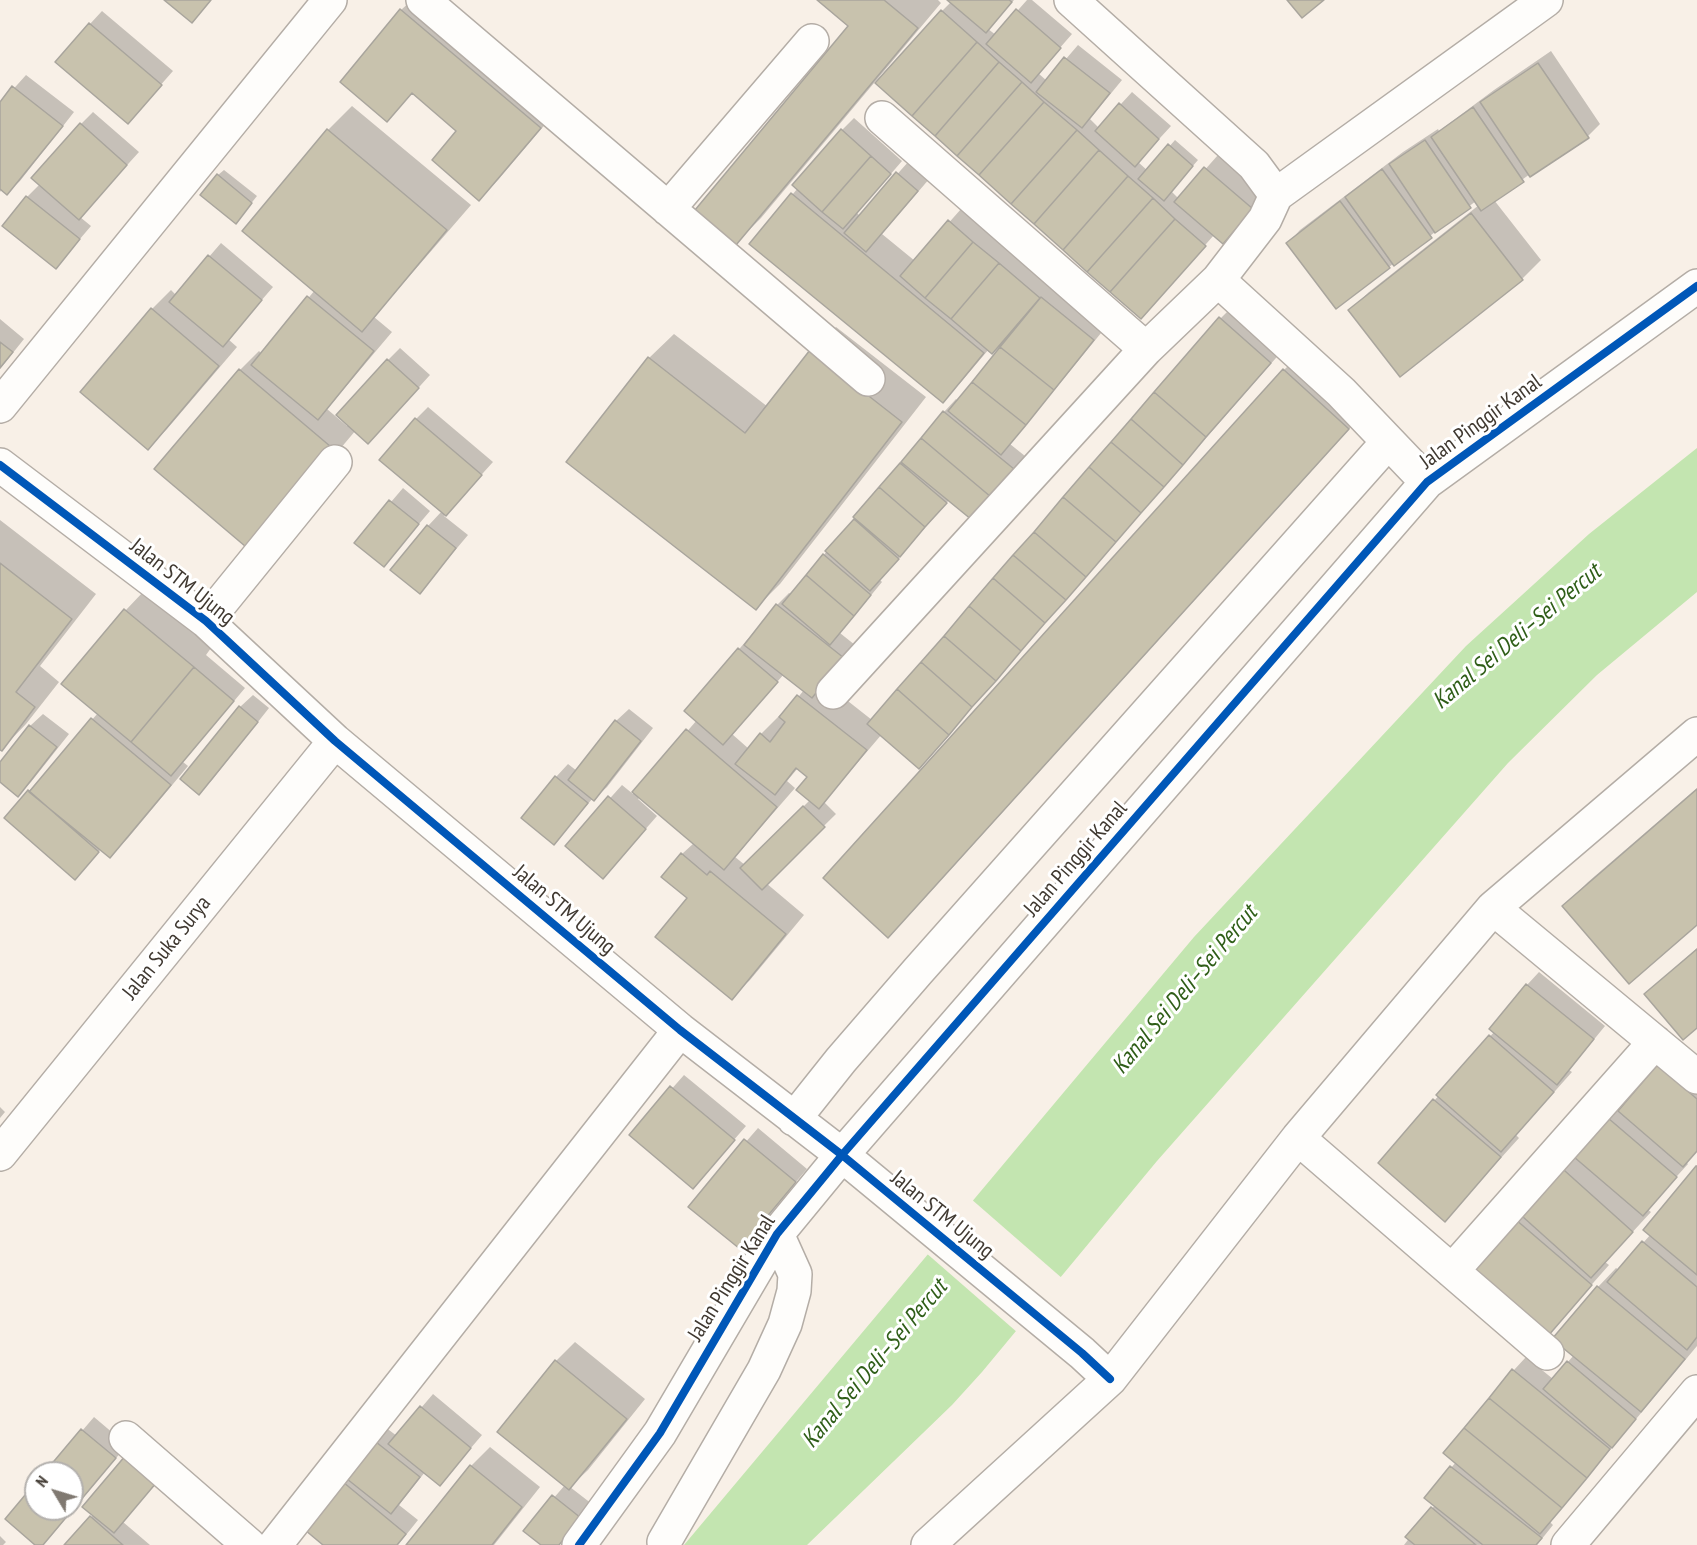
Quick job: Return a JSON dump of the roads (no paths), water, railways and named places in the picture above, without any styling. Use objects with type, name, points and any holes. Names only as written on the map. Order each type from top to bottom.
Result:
[{"type":"street","points":[[0,406],[330,0]]},
{"type":"street","points":[[423,0],[868,379]]},
{"type":"street","points":[[1071,0],[1254,165],[1276,195]]},
{"type":"street","points":[[833,692],[1146,349],[1218,280],[1265,219],[1276,195],[1546,0]]},
{"type":"street","points":[[668,209],[812,41]]},
{"type":"street","points":[[882,118],[1146,349]]},
{"type":"street","points":[[1218,280],[1341,392],[1427,482]]},
{"type":"street","name":"Jalan Pinggir Kanal","points":[[579,1545],[660,1433],[777,1233],[849,1161],[1427,482],[1697,286]]},
{"type":"street","points":[[794,1119],[841,1060],[918,971],[1388,442]]},
{"type":"street","points":[[206,621],[335,462]]},
{"type":"street","name":"Jalan STM Ujung","points":[[0,465],[206,621],[335,741],[680,1030],[849,1161],[1082,1353],[1110,1379]]},
{"type":"street","points":[[928,1545],[1110,1379],[1298,1138],[1493,908],[1697,734]]},
{"type":"street","name":"Jalan Suka Surya","points":[[0,1154],[335,741]]},
{"type":"street","points":[[1493,908],[1697,1077]]},
{"type":"street","points":[[285,1542],[680,1030]]},
{"type":"street","points":[[1452,1271],[1655,1042]]},
{"type":"street","points":[[1298,1138],[1547,1353]]},
{"type":"street","points":[[664,1542],[764,1370],[785,1324],[794,1291],[795,1274],[777,1233]]},
{"type":"street","points":[[1568,1545],[1697,1392]]},
{"type":"street","points":[[126,1438],[249,1545]]},
{"type":"water","name":"Kanal Sei Deli–Sei Percut","points":[[1697,448],[1697,592],[1597,675],[1508,763],[1157,1161],[952,1405],[807,1545],[684,1545],[1194,937],[1466,646],[1589,534]]}]
